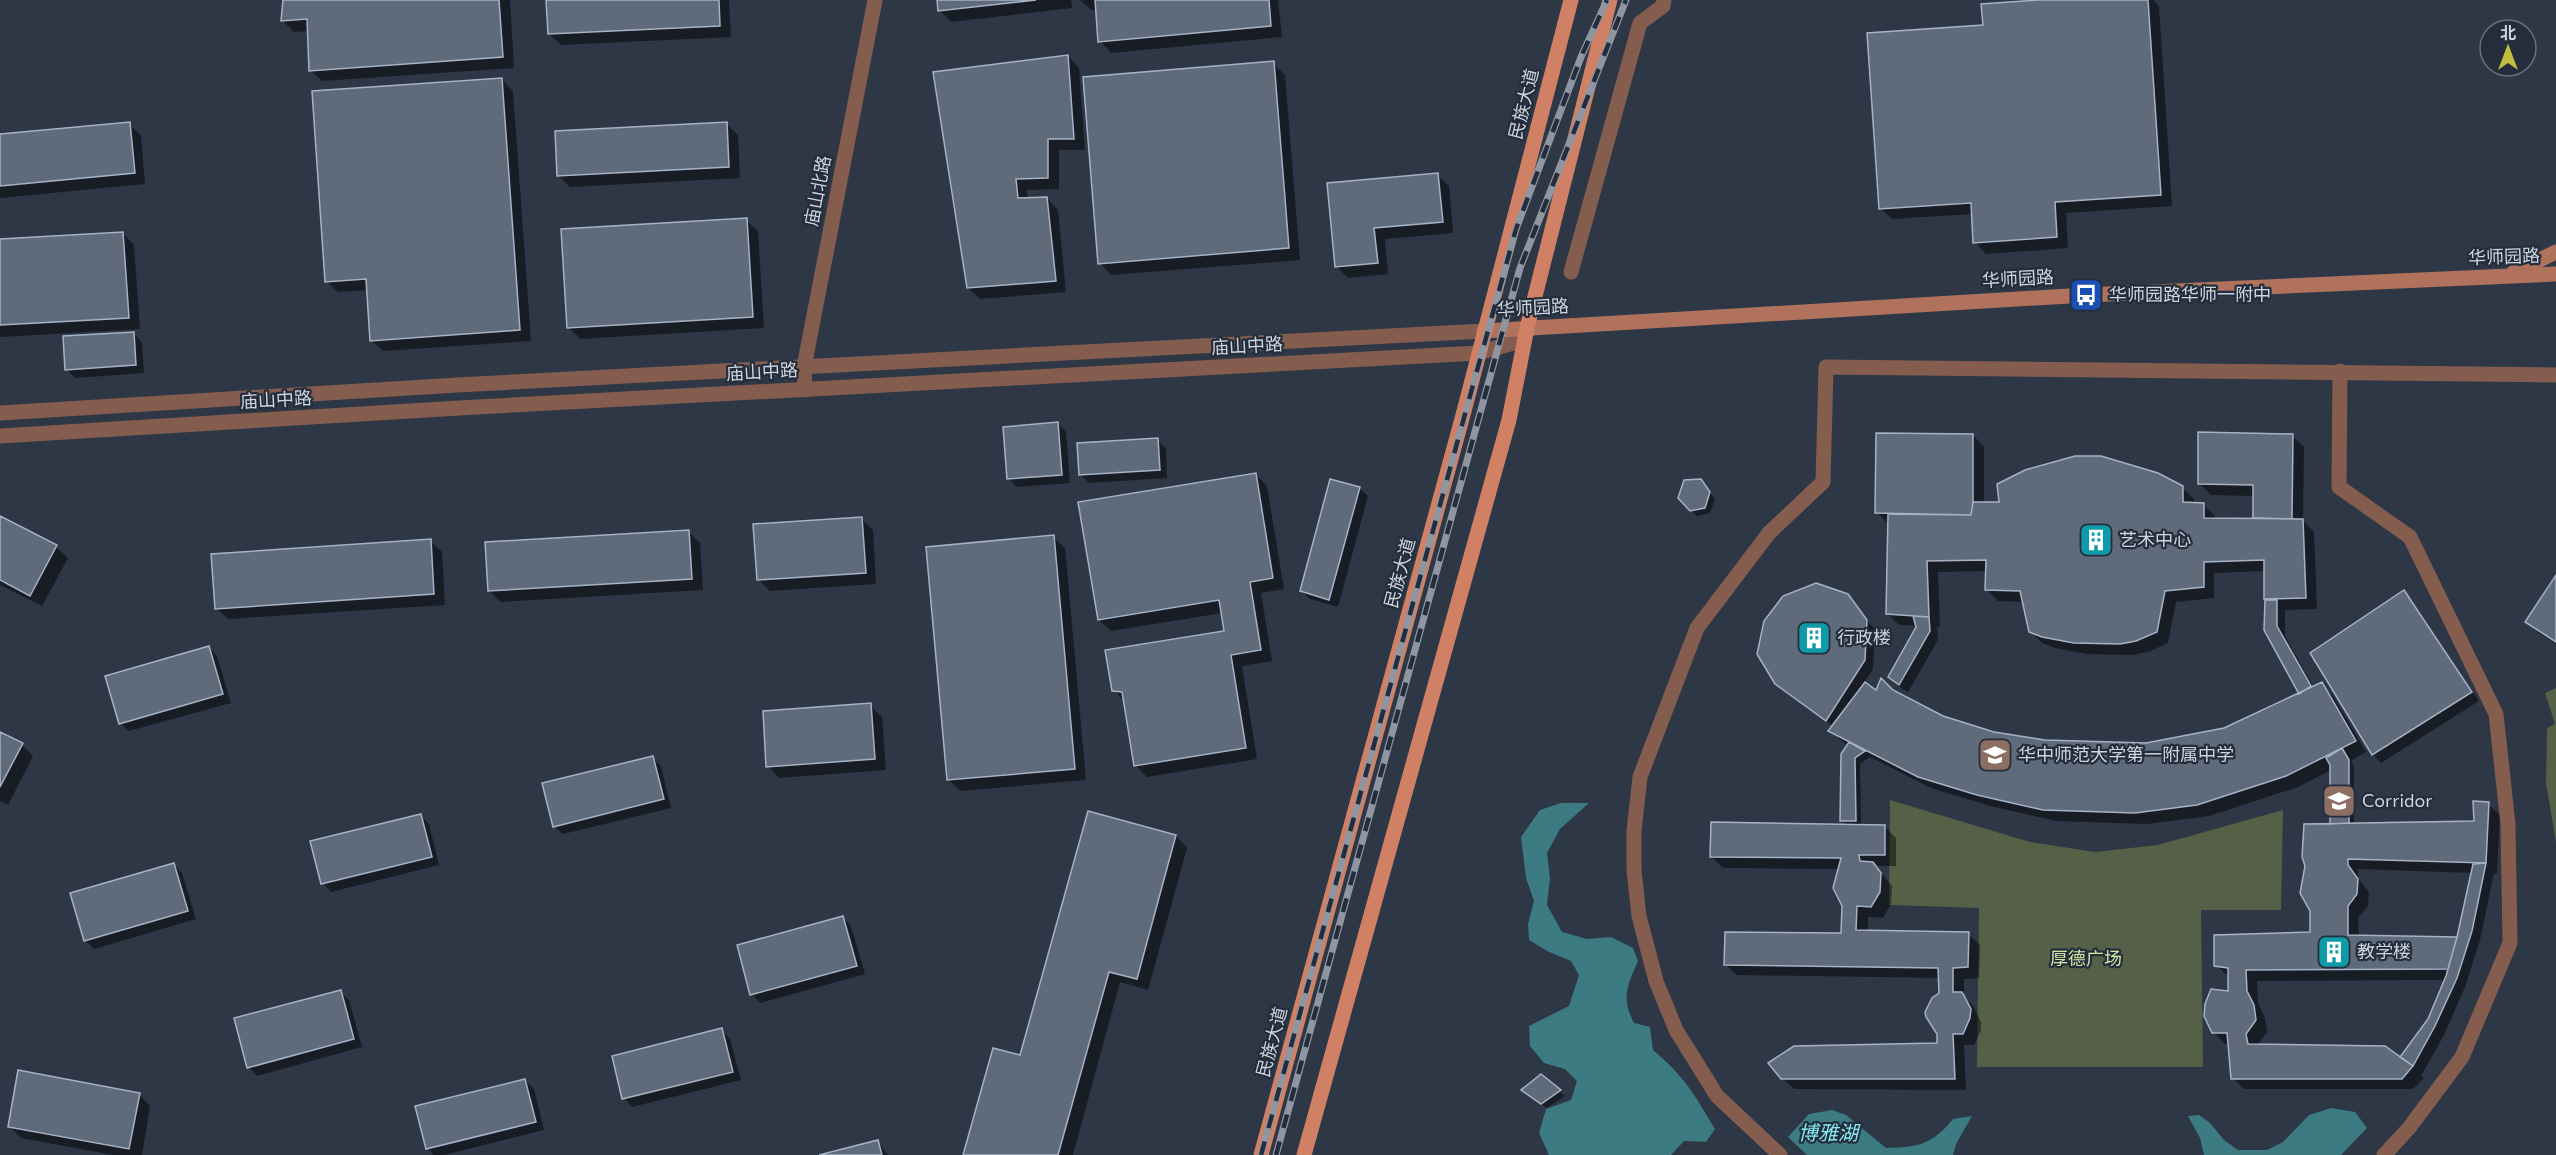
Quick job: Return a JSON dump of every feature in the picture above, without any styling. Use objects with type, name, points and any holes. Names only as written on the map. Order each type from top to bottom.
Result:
[{"type":"main road","name":"民族大道","points":[[1261,1155],[1479,353],[1571,0]]},
{"type":"main road","points":[[1305,1155],[1509,420],[1526,334],[1610,0]]},
{"type":"main road","points":[[2506,276],[2556,252]]},
{"type":"main road","name":"华师园路","points":[[1484,331],[1526,334],[2086,295],[2556,274]]},
{"type":"street","name":"庙山北路","points":[[805,390],[804,367],[876,0]]},
{"type":"street","points":[[1571,272],[1640,23],[1663,6],[1664,0]]},
{"type":"street","name":"庙山中路","points":[[0,413],[1484,331]]},
{"type":"street","name":"庙山中路","points":[[0,436],[1479,353],[1526,334]]},
{"type":"street","points":[[1780,1155],[1717,1096],[1676,1030],[1656,981],[1639,915],[1634,870],[1634,831],[1640,777],[1697,628],[1769,533],[1823,482],[1826,367],[2556,375]]},
{"type":"street","points":[[2340,371],[2339,487],[2410,537],[2496,714],[2508,824],[2510,943],[2462,1057],[2409,1128],[2384,1155]]},
{"type":"green space","points":[[2556,688],[2556,842],[2546,783],[2547,728],[2555,724],[2545,693]]},
{"type":"green space","name":"厚德广场","points":[[1890,800],[2030,842],[2095,852],[2158,845],[2283,810],[2281,910],[2201,910],[2203,1067],[1977,1067],[1979,908],[1889,905]]},
{"type":"water","points":[[1561,803],[1589,803],[1560,829],[1547,853],[1550,878],[1547,905],[1562,932],[1587,939],[1611,937],[1633,948],[1638,961],[1631,978],[1627,999],[1634,1023],[1650,1027],[1653,1050],[1688,1086],[1715,1129],[1706,1142],[1684,1141],[1671,1155],[1549,1155],[1539,1133],[1546,1109],[1571,1100],[1577,1081],[1565,1069],[1544,1063],[1530,1046],[1529,1026],[1569,1006],[1579,975],[1571,961],[1529,940],[1528,924],[1534,901],[1526,878],[1521,837],[1540,810]]},
{"type":"water","points":[[2331,1108],[2355,1112],[2367,1128],[2341,1155],[2204,1155],[2200,1138],[2188,1116],[2199,1115],[2210,1123],[2224,1140],[2238,1150],[2267,1150],[2283,1142],[2309,1115]]},
{"type":"water","name":"博雅湖","points":[[1832,1110],[1846,1115],[1886,1148],[1924,1143],[1938,1134],[1953,1119],[1972,1116],[1956,1144],[1953,1155],[1807,1155],[1788,1137],[1809,1114]]},
{"type":"building","points":[[283,0],[499,0],[503,57],[309,71],[307,19],[281,21]]},
{"type":"building","points":[[546,0],[719,0],[720,26],[548,34]]},
{"type":"building","points":[[937,0],[1036,0],[938,11]]},
{"type":"building","points":[[1095,0],[1269,0],[1271,26],[1098,42]]},
{"type":"building","points":[[2038,0],[2148,0],[2161,195],[2055,202],[2057,237],[1973,243],[1971,203],[1879,209],[1867,33],[1983,25],[1981,4]]},
{"type":"building","points":[[1068,55],[1074,139],[1048,139],[1048,178],[1016,179],[1018,198],[1047,197],[1056,281],[967,288],[933,72]]},
{"type":"building","points":[[1274,61],[1289,248],[1098,264],[1083,77]]},
{"type":"building","points":[[502,78],[520,330],[370,341],[366,279],[325,282],[312,91]]},
{"type":"building","points":[[130,122],[135,173],[0,186],[0,134]]},
{"type":"building","points":[[727,122],[729,167],[557,176],[555,131]]},
{"type":"building","points":[[1438,173],[1443,222],[1374,228],[1378,263],[1335,267],[1327,183]]},
{"type":"building","points":[[747,218],[753,317],[567,328],[561,229]]},
{"type":"building","points":[[123,232],[129,318],[0,325],[0,239]]},
{"type":"building","points":[[134,332],[136,365],[65,370],[63,336]]},
{"type":"building","points":[[1058,422],[1062,475],[1007,479],[1003,427]]},
{"type":"building","points":[[2198,432],[2293,434],[2292,519],[2253,518],[2253,485],[2198,484]]},
{"type":"building","points":[[1876,433],[1973,434],[1971,515],[1875,513]]},
{"type":"building","points":[[1158,438],[1160,470],[1079,475],[1077,443]]},
{"type":"building","name":"艺术中心","points":[[2075,456],[2101,456],[2158,473],[2183,486],[2183,502],[2204,503],[2204,518],[2303,519],[2306,598],[2264,599],[2264,560],[2204,562],[2204,587],[2165,591],[2157,632],[2136,641],[2120,644],[2074,643],[2029,632],[2020,591],[1985,590],[1986,560],[1927,561],[1929,617],[1886,614],[1888,514],[1971,515],[1973,502],[1999,502],[1997,484],[2025,470]]},
{"type":"building","points":[[1256,473],[1273,578],[1250,582],[1261,650],[1231,655],[1246,748],[1134,766],[1122,692],[1112,691],[1105,650],[1224,631],[1219,600],[1098,620],[1078,502]]},
{"type":"building","points":[[1330,479],[1360,487],[1329,600],[1300,591]]},
{"type":"building","points":[[1701,479],[1710,492],[1705,508],[1690,511],[1678,498],[1684,480]]},
{"type":"building","points":[[0,516],[57,545],[30,596],[0,580]]},
{"type":"building","points":[[862,517],[866,573],[757,580],[753,524]]},
{"type":"building","points":[[689,530],[692,579],[488,591],[485,542]]},
{"type":"building","points":[[1054,535],[1075,769],[947,780],[926,547]]},
{"type":"building","points":[[431,539],[434,594],[215,609],[211,554]]},
{"type":"building","points":[[2556,575],[2556,642],[2525,622]]},
{"type":"building","name":"行政楼","points":[[1816,583],[1848,594],[1867,620],[1865,660],[1826,721],[1775,684],[1757,654],[1764,621],[1783,596]]},
{"type":"building","points":[[2404,590],[2472,692],[2372,755],[2310,653]]},
{"type":"building","points":[[2265,600],[2277,600],[2277,626],[2311,686],[2299,694],[2264,630]]},
{"type":"building","points":[[1913,616],[1929,617],[1930,631],[1899,685],[1888,677],[1916,627]]},
{"type":"building","points":[[209,646],[223,694],[119,724],[105,676]]},
{"type":"building","points":[[1881,678],[1893,690],[1943,716],[1994,732],[2045,740],[2146,743],[2224,728],[2322,682],[2356,741],[2286,776],[2197,805],[2135,813],[2043,810],[1977,795],[1918,777],[1828,731],[1865,682],[1876,690]]},
{"type":"building","points":[[871,703],[875,759],[766,767],[763,711]]},
{"type":"building","points":[[0,732],[23,743],[0,787]]},
{"type":"building","points":[[1849,742],[1865,751],[1855,758],[1856,821],[1840,821],[1841,754]]},
{"type":"building","name":"Corridor","points":[[2342,748],[2349,760],[2349,823],[2330,824],[2330,765],[2326,758]]},
{"type":"building","points":[[653,756],[664,799],[553,827],[542,783]]},
{"type":"building","name":"教学楼","points":[[2473,801],[2489,802],[2486,863],[2348,859],[2348,865],[2358,879],[2357,894],[2348,906],[2348,935],[2457,937],[2448,969],[2246,970],[2247,991],[2254,1005],[2256,1020],[2246,1034],[2248,1044],[2385,1046],[2413,1066],[2402,1079],[2231,1079],[2227,1033],[2212,1033],[2204,1016],[2205,1004],[2211,989],[2228,991],[2228,968],[2214,966],[2214,935],[2310,932],[2310,911],[2300,893],[2305,866],[2302,857],[2304,824],[2474,821]]},
{"type":"building","points":[[1088,811],[1176,835],[1137,979],[1109,972],[1058,1155],[963,1155],[993,1048],[1020,1055]]},
{"type":"building","points":[[421,814],[432,857],[321,884],[310,841]]},
{"type":"building","points":[[1711,822],[1885,825],[1885,855],[1859,855],[1860,861],[1873,862],[1881,873],[1880,892],[1871,907],[1857,906],[1856,930],[1969,932],[1968,967],[1953,968],[1953,992],[1962,992],[1971,1009],[1963,1034],[1953,1034],[1955,1079],[1781,1079],[1768,1063],[1794,1046],[1937,1043],[1937,1034],[1925,1012],[1932,998],[1939,993],[1938,968],[1724,965],[1725,932],[1841,933],[1842,906],[1833,888],[1841,858],[1710,857]]},
{"type":"building","points":[[174,863],[188,911],[84,941],[70,893]]},
{"type":"building","points":[[2486,863],[2472,931],[2457,978],[2413,1066],[2400,1057],[2428,1019],[2446,976],[2473,864]]},
{"type":"building","points":[[843,916],[857,966],[750,995],[737,945]]},
{"type":"building","points":[[341,990],[354,1039],[247,1068],[234,1018]]},
{"type":"building","points":[[722,1028],[733,1072],[622,1099],[612,1056]]},
{"type":"building","points":[[18,1070],[140,1093],[129,1149],[8,1127]]},
{"type":"building","points":[[1541,1074],[1561,1090],[1541,1104],[1521,1090]]},
{"type":"building","points":[[525,1079],[536,1122],[426,1149],[415,1106]]},
{"type":"building","points":[[878,1140],[882,1155],[819,1155]]},
{"type":"railway","points":[[1261,1155],[1516,229],[1581,57],[1607,0]]},
{"type":"railway","points":[[1276,1155],[1520,268],[1626,0]]},
{"type":"place","name":"华师园路华师一附中","points":[[2086,295]]},
{"type":"place","name":"艺术中心","points":[[2096,540]]},
{"type":"place","name":"行政楼","points":[[1814,638]]},
{"type":"place","name":"华中师范大学第一附属中学","points":[[1995,755]]},
{"type":"place","name":"Corridor","points":[[2339,801]]},
{"type":"place","name":"教学楼","points":[[2334,952]]}]
